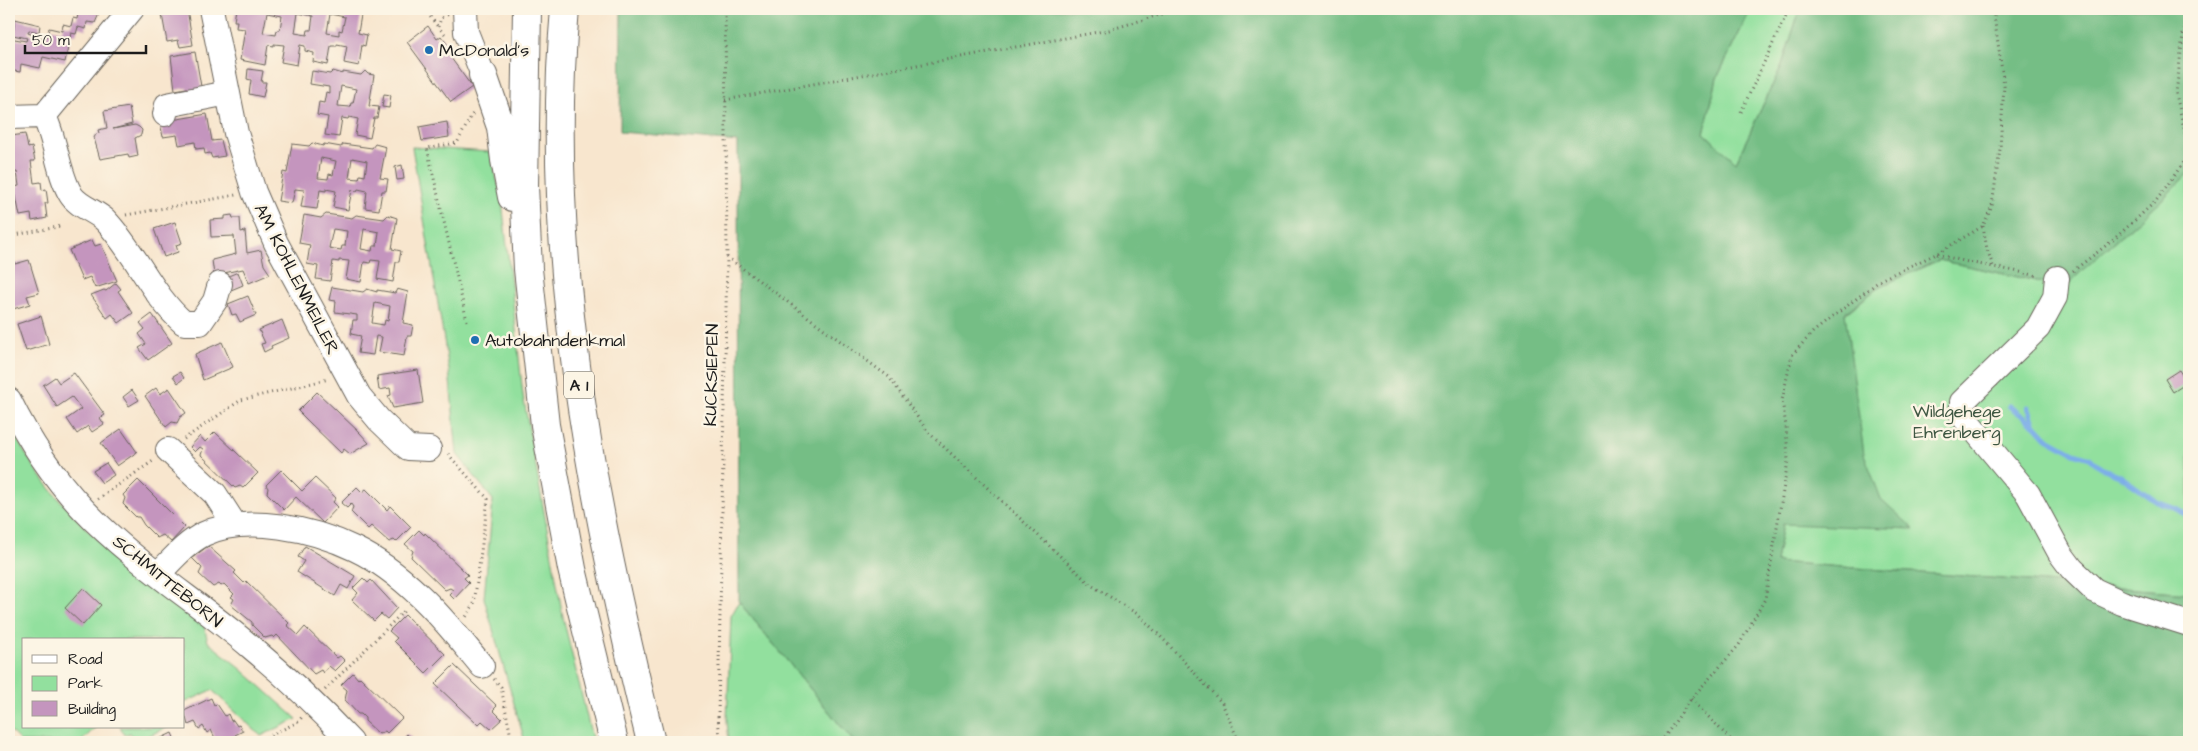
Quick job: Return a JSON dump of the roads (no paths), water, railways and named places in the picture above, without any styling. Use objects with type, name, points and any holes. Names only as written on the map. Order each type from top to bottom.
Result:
[{"type":"highway","name":"A 1","points":[[527,9],[524,186],[528,269],[545,425],[572,569],[614,742]]},
{"type":"highway","name":"A 1","points":[[565,9],[560,141],[563,258],[577,375],[605,540],[623,629],[651,742]]},
{"type":"highway","points":[[484,75],[501,127],[505,160],[528,269]]},
{"type":"street","points":[[9,117],[44,116],[132,9]]},
{"type":"street","name":"AM KOHLENMEILER","points":[[211,9],[236,133],[254,192],[276,244],[359,396],[379,420],[408,448],[429,449]]},
{"type":"street","points":[[465,9],[466,32],[484,75]]},
{"type":"street","points":[[165,114],[167,105],[228,93]]},
{"type":"street","points":[[44,116],[51,131],[66,186],[72,198],[104,219],[128,248],[174,314],[184,323],[200,323],[215,301],[220,284]]},
{"type":"street","points":[[2057,278],[2055,296],[2038,328],[1962,402],[1962,415],[2028,494],[2060,553],[2072,569],[2094,590],[2122,603],[2189,624]]},
{"type":"street","name":"SCHMITTEBORN","points":[[9,400],[20,423],[50,468],[84,510],[121,545],[253,648],[314,703],[350,742]]},
{"type":"street","points":[[168,450],[215,494],[235,525]]},
{"type":"street","points":[[158,574],[186,546],[202,535],[217,529],[235,525],[270,526],[313,534],[354,548],[387,568],[420,595],[482,666]]},
{"type":"waterway","points":[[2009,406],[2036,426],[2047,438],[2074,453],[2090,458],[2101,468],[2119,475],[2157,502],[2179,510],[2189,517]]},
{"type":"waterway","points":[[2028,407],[2035,425]]},
{"type":"place","name":"McDonald's","points":[[429,50]]},
{"type":"place","name":"Autobahndenkmal","points":[[475,340]]},
{"type":"park label","name":"Wildgehege Ehrenberg","points":[[1957,421]]}]
